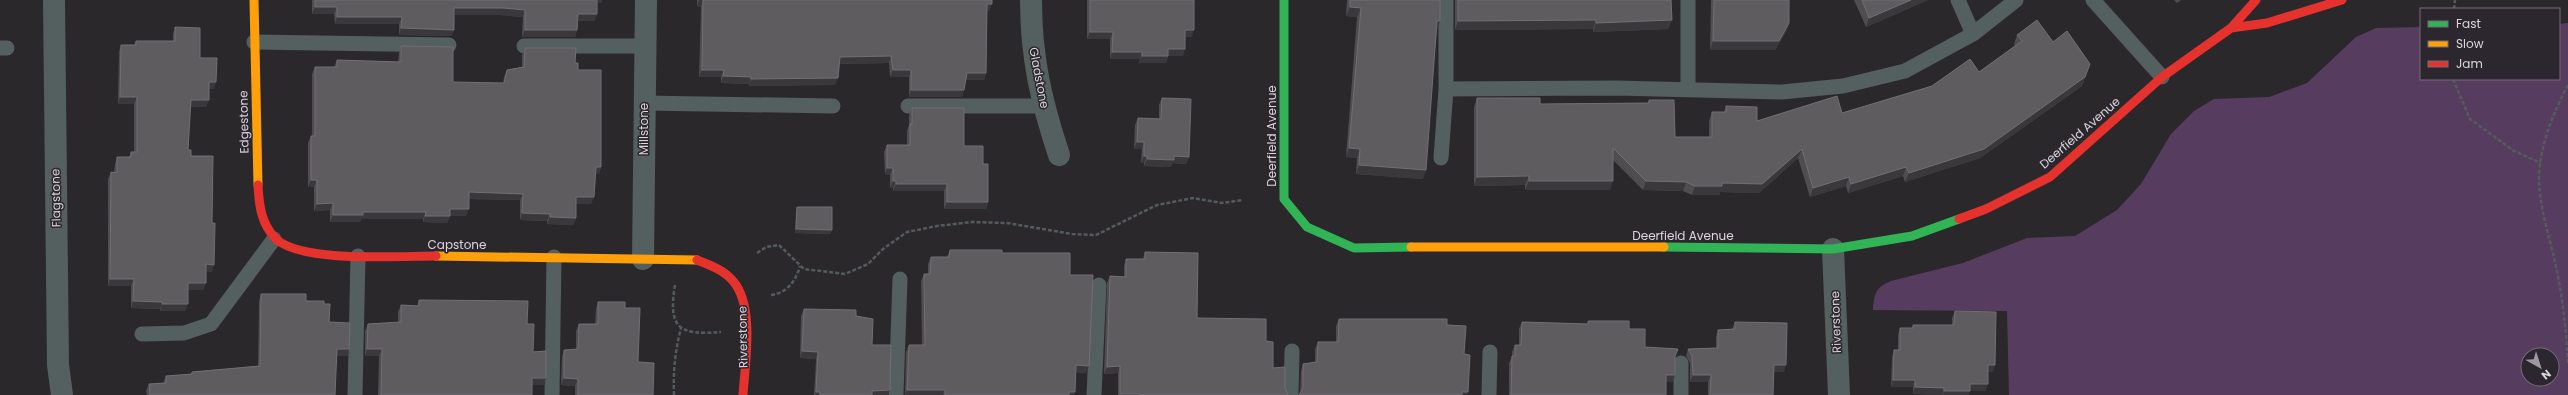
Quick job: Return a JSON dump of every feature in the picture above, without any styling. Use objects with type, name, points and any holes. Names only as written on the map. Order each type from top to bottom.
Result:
[{"type":"street","name":"Flagstone","points":[[54,0],[58,365],[62,395]]},
{"type":"street","name":"Edgestone","points":[[254,0],[259,208],[264,225],[274,239]]},
{"type":"street","name":"Millstone","points":[[643,259],[646,0]]},
{"type":"street","name":"Gladstone","points":[[1031,0],[1031,39],[1042,106],[1059,155]]},
{"type":"street","name":"Deerfield Avenue","points":[[1284,0],[1284,199],[1307,227],[1354,248],[1528,246],[1833,249],[1912,236],[1986,209],[2050,176],[2162,77],[2231,28],[2256,0]]},
{"type":"street","name":"Deerfield Avenue","points":[[2231,28],[2267,23],[2342,0]]},
{"type":"street","name":"Capstone","points":[[274,239],[299,252],[358,256],[643,259]]},
{"type":"street","name":"Riverstone","points":[[1833,249],[1839,395]]},
{"type":"street","name":"Riverstone","points":[[643,259],[693,259],[723,272],[736,285],[743,301],[743,395]]},
{"type":"lane","points":[[1441,158],[1446,89],[1446,0]]},
{"type":"lane","points":[[1688,0],[1688,88]]},
{"type":"lane","points":[[1958,0],[1973,34]]},
{"type":"lane","points":[[1446,89],[1688,88],[1782,92],[1843,86],[1905,71],[1973,34],[2016,0]]},
{"type":"lane","points":[[2093,0],[2162,77]]},
{"type":"lane","points":[[254,42],[449,45]]},
{"type":"lane","points":[[524,46],[645,46]]},
{"type":"lane","points":[[644,103],[833,106]]},
{"type":"lane","points":[[908,106],[1042,106]]},
{"type":"lane","points":[[142,334],[184,334],[211,324],[274,239]]},
{"type":"lane","points":[[355,395],[358,256]]},
{"type":"lane","points":[[552,395],[554,257]]},
{"type":"lane","points":[[896,395],[900,279]]},
{"type":"lane","points":[[1094,395],[1098,285]]},
{"type":"lane","points":[[1291,395],[1292,351]]},
{"type":"lane","points":[[1489,395],[1490,352]]},
{"type":"lane","points":[[1681,363],[1681,395]]},
{"type":"path","points":[[2453,80],[2470,119],[2514,151],[2541,164]]},
{"type":"path","points":[[2568,85],[2556,107],[2541,164],[2541,197],[2562,294],[2568,363]]},
{"type":"path","points":[[757,253],[766,246],[779,245],[804,269],[845,274],[868,264],[883,249],[907,232],[937,226],[972,222],[1007,223],[1072,234],[1096,235],[1157,205],[1193,198],[1222,204],[1243,200]]},
{"type":"path","points":[[680,259],[671,308],[676,324],[687,332],[705,333],[744,330]]},
{"type":"path","points":[[771,295],[779,294],[792,284],[800,266]]},
{"type":"path","points":[[674,395],[674,367],[682,328]]},
{"type":"shaded area","points":[[2568,23],[2568,395],[2009,395],[2007,311],[1873,310],[1875,295],[1882,286],[1891,281],[1963,263],[2027,238],[2075,236],[2117,210],[2141,184],[2171,134],[2194,111],[2214,99],[2269,97],[2307,83],[2356,37],[2376,28],[2420,27],[2420,80],[2560,80],[2560,24]]},
{"type":"building","points":[[315,0],[597,0],[597,14],[578,14],[577,30],[525,30],[525,10],[503,8],[454,8],[454,30],[401,28],[402,17],[337,17],[337,7],[315,7]]},
{"type":"building","points":[[703,0],[992,0],[992,4],[987,4],[986,73],[967,73],[964,90],[911,90],[911,70],[893,70],[891,56],[840,57],[838,78],[751,79],[751,77],[723,76],[724,70],[702,70]]},
{"type":"building","points":[[1090,0],[1194,0],[1194,30],[1185,30],[1185,49],[1168,49],[1168,56],[1142,56],[1142,52],[1112,52],[1113,32],[1090,32]]},
{"type":"building","points":[[1350,0],[1440,0],[1440,21],[1437,21],[1426,170],[1359,165],[1360,149],[1349,148],[1361,8],[1350,7]]},
{"type":"building","points":[[1458,0],[1671,0],[1672,20],[1596,23],[1596,20],[1458,21]]},
{"type":"building","points":[[1714,0],[1789,0],[1789,23],[1779,41],[1713,41]]},
{"type":"building","points":[[1862,0],[1911,0],[1869,18]]},
{"type":"building","points":[[2037,20],[2053,42],[2067,31],[2090,64],[2085,77],[1984,149],[1909,173],[1906,167],[1851,184],[1849,177],[1813,188],[1802,149],[1762,184],[1722,183],[1722,186],[1695,186],[1686,182],[1646,181],[1613,148],[1613,181],[1529,181],[1529,176],[1477,177],[1477,98],[1540,98],[1540,104],[1649,103],[1649,100],[1674,100],[1675,137],[1712,137],[1712,112],[1726,112],[1726,106],[1757,107],[1757,121],[1837,96],[1842,113],[1932,86],[1970,59],[1979,72],[2022,41],[2017,35]]},
{"type":"building","points":[[175,27],[200,28],[200,58],[217,58],[216,82],[209,82],[209,100],[191,100],[188,150],[191,150],[191,156],[213,156],[212,223],[215,223],[214,265],[206,264],[206,283],[188,283],[188,304],[162,304],[162,302],[133,301],[134,279],[110,279],[111,172],[117,173],[117,157],[131,157],[131,152],[137,152],[137,97],[120,97],[121,45],[136,45],[136,41],[175,41]]},
{"type":"building","points":[[401,46],[453,47],[453,82],[504,83],[507,70],[524,67],[525,48],[576,48],[575,63],[578,63],[578,70],[601,70],[601,167],[596,167],[594,197],[576,197],[576,218],[550,217],[550,214],[522,213],[523,194],[469,192],[469,209],[450,209],[450,216],[425,216],[426,212],[363,212],[363,215],[333,215],[333,203],[317,204],[317,180],[311,180],[311,136],[315,136],[315,67],[337,67],[337,60],[401,62]]},
{"type":"building","points":[[1162,98],[1191,99],[1189,157],[1174,156],[1174,160],[1147,159],[1147,156],[1144,156],[1144,142],[1137,142],[1138,118],[1161,119]]},
{"type":"building","points":[[912,108],[964,108],[964,146],[983,146],[983,164],[988,164],[988,202],[947,202],[947,184],[896,184],[896,181],[893,181],[893,168],[887,168],[887,145],[910,145]]},
{"type":"building","points":[[797,207],[832,207],[832,230],[796,229]]},
{"type":"building","points":[[950,250],[1002,250],[1002,253],[1070,253],[1070,275],[1093,275],[1089,366],[1076,365],[1075,392],[1069,392],[1069,395],[945,395],[945,390],[907,390],[909,345],[925,345],[924,274],[930,274],[931,257],[949,257]]},
{"type":"building","points":[[1145,252],[1198,253],[1197,318],[1266,319],[1266,341],[1273,342],[1273,368],[1285,367],[1285,388],[1288,395],[1120,394],[1120,366],[1107,367],[1110,276],[1126,277],[1126,259],[1145,259]]},
{"type":"building","points":[[261,294],[306,294],[306,301],[324,301],[324,304],[330,304],[329,322],[350,323],[349,349],[337,349],[335,395],[150,395],[149,384],[166,383],[166,376],[192,374],[192,372],[260,366]]},
{"type":"building","points":[[419,300],[528,301],[527,324],[534,324],[533,352],[546,351],[546,378],[532,378],[532,395],[381,395],[382,349],[367,349],[368,324],[401,322],[401,305],[419,306]]},
{"type":"building","points":[[598,302],[625,302],[625,308],[640,308],[638,362],[654,363],[653,395],[578,395],[578,379],[564,378],[564,350],[578,349],[579,324],[598,324]]},
{"type":"building","points":[[804,309],[856,310],[856,316],[873,319],[872,345],[891,345],[890,390],[872,391],[872,395],[820,395],[820,392],[816,392],[818,352],[802,351]]},
{"type":"building","points":[[1955,311],[1996,312],[1995,365],[1988,365],[1988,384],[1970,384],[1970,391],[1944,391],[1944,388],[1915,387],[1915,380],[1893,380],[1894,350],[1900,350],[1900,328],[1913,328],[1913,325],[1954,325]]},
{"type":"building","points":[[1339,319],[1447,319],[1447,325],[1466,326],[1464,354],[1470,355],[1468,392],[1462,392],[1462,395],[1299,395],[1303,388],[1303,364],[1317,362],[1318,342],[1338,342]]},
{"type":"building","points":[[1588,321],[1629,321],[1629,329],[1645,329],[1645,347],[1678,349],[1675,356],[1675,375],[1666,375],[1666,395],[1511,395],[1512,356],[1515,356],[1515,345],[1521,345],[1522,322],[1588,324]]},
{"type":"building","points":[[1735,322],[1787,323],[1786,365],[1774,365],[1773,395],[1710,395],[1711,375],[1693,375],[1692,356],[1688,349],[1718,348],[1718,330],[1735,329]]},
{"type":"traffic: fast","points":[[1284,0],[1284,199],[1307,227],[1354,248],[1411,247]]},
{"type":"traffic: fast","points":[[1664,247],[1833,249],[1912,236],[1959,219]]},
{"type":"traffic: slow","points":[[254,0],[258,185]]},
{"type":"traffic: slow","points":[[1411,247],[1664,247]]},
{"type":"traffic: slow","points":[[436,256],[697,260]]},
{"type":"traffic: jam","points":[[1959,219],[1986,209],[2050,177],[2162,77],[2231,28],[2256,0]]},
{"type":"traffic: jam","points":[[2231,28],[2267,23],[2342,0]]},
{"type":"traffic: jam","points":[[258,185],[260,207],[264,221],[276,239],[289,247],[307,252],[329,255],[376,257],[436,256]]},
{"type":"traffic: jam","points":[[697,260],[716,268],[725,274],[733,281],[740,292],[744,305],[747,336],[743,395]]}]
